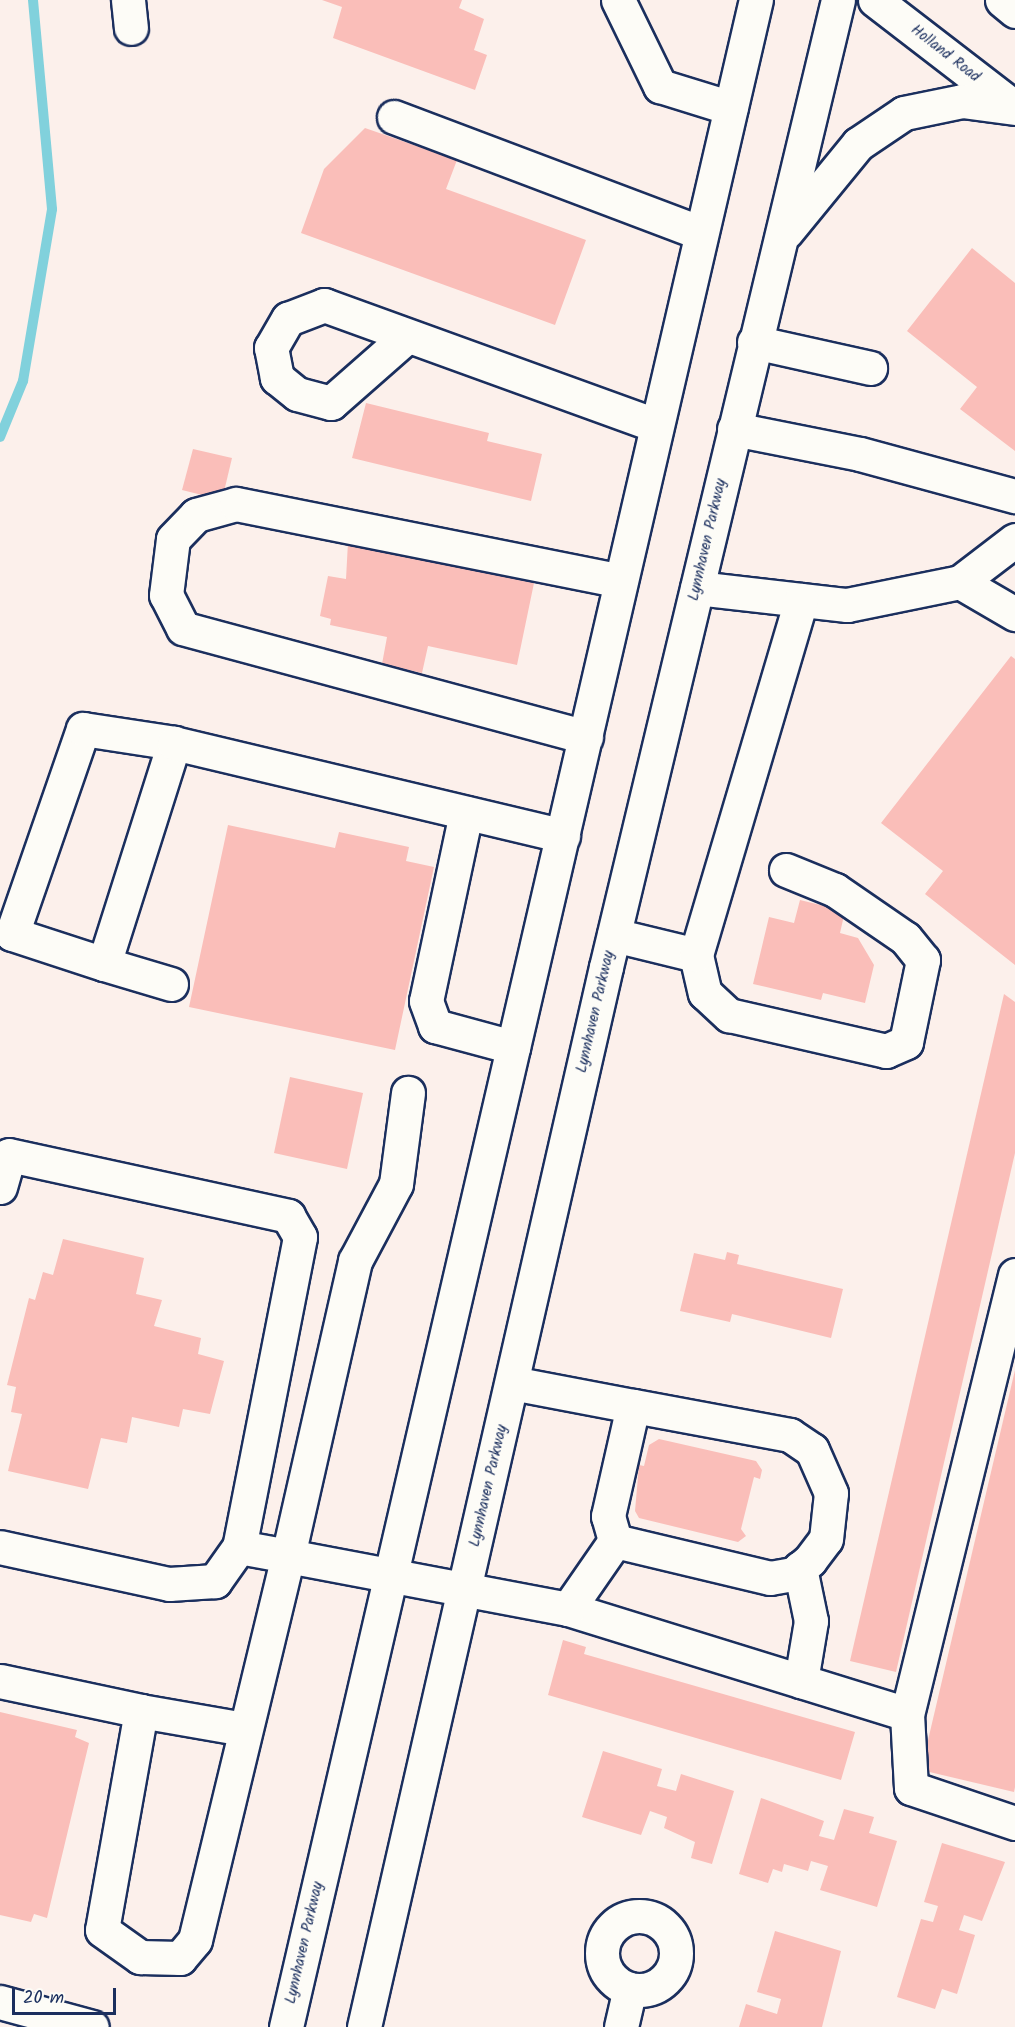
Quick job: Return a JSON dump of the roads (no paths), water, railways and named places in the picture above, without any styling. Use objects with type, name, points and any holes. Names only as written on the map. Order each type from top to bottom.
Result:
[{"type":"main road","points":[[618,0],[660,86],[731,108]]},
{"type":"main road","name":"Lynnhaven Parkway","points":[[286,2027],[756,0]]},
{"type":"main road","name":"Lynnhaven Parkway","points":[[364,2027],[614,935],[754,342],[838,0]]},
{"type":"main road","name":"Holland Road","points":[[875,0],[1015,108]]},
{"type":"main road","points":[[1002,0],[1015,11]]},
{"type":"main road","points":[[780,241],[858,144],[904,113],[962,101],[1015,108]]},
{"type":"main road","points":[[394,117],[701,233]]},
{"type":"main road","points":[[406,337],[656,424]]},
{"type":"main road","points":[[754,342],[870,368]]},
{"type":"main road","points":[[734,429],[860,453],[1015,496]]},
{"type":"main road","points":[[586,737],[183,628],[166,595],[173,539],[196,515],[236,504],[620,581]]},
{"type":"main road","points":[[697,588],[847,605],[960,582],[1015,540]]},
{"type":"main road","points":[[960,582],[1015,614]]},
{"type":"main road","points":[[786,870],[835,890],[905,938],[923,960],[906,1041],[886,1051],[729,1015],[705,993],[696,955],[801,600]]},
{"type":"main road","points":[[171,984],[12,934],[83,729],[174,743],[563,836]]},
{"type":"main road","points":[[104,964],[174,743]]},
{"type":"main road","points":[[466,813],[426,1001],[435,1026],[513,1047]]},
{"type":"main road","points":[[614,935],[696,955]]},
{"type":"main road","points":[[141,1711],[102,1930],[140,1957],[180,1958],[195,1940],[244,1729],[288,1556],[355,1261],[396,1184],[408,1093]]},
{"type":"main road","points":[[0,1187],[9,1155],[288,1216],[300,1237],[239,1547],[215,1581],[169,1584],[0,1548]]},
{"type":"main road","points":[[1015,1275],[907,1714],[911,1788],[1015,1823]]},
{"type":"main road","points":[[512,1383],[790,1435],[812,1450],[831,1493],[826,1539],[800,1568],[770,1578],[615,1541]]},
{"type":"main road","points":[[568,1609],[615,1541],[609,1516],[633,1406]]},
{"type":"main road","points":[[239,1547],[390,1573],[568,1609],[907,1714]]},
{"type":"main road","points":[[800,1568],[812,1621],[801,1681]]},
{"type":"main road","points":[[0,1681],[141,1711],[244,1729]]},
{"type":"main road","points":[[621,2027],[630,1989]]},
{"type":"main road","points":[[5,2007],[92,2027]]},
{"type":"waterway","points":[[0,437],[23,381],[52,209],[33,0]]}]
